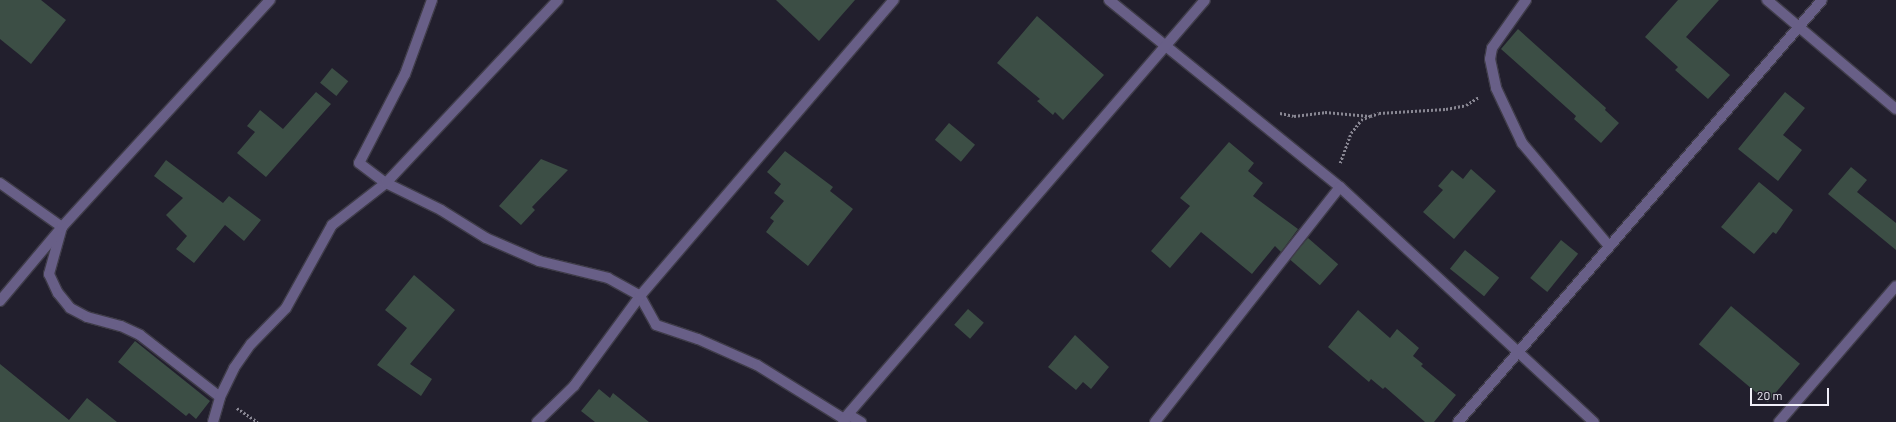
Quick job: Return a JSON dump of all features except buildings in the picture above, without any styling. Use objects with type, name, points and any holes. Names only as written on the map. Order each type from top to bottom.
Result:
[{"type":"street","points":[[0,301],[62,226],[270,0]]},
{"type":"street","points":[[432,0],[405,74],[359,163],[386,183],[441,210],[486,238],[539,261],[608,278],[640,296],[656,325],[698,339],[757,365],[843,420]]},
{"type":"street","points":[[213,422],[220,397],[234,368],[251,344],[286,308],[332,226],[386,183],[558,0]]},
{"type":"street","points":[[537,422],[574,386],[640,296],[894,0]]},
{"type":"street","points":[[1109,0],[1337,184],[1594,422]]},
{"type":"street","points":[[843,420],[1205,0]]},
{"type":"street","points":[[1526,0],[1492,48],[1490,59],[1496,88],[1522,143],[1608,246]]},
{"type":"street","points":[[1767,0],[1799,25],[1896,109]]},
{"type":"street","points":[[1458,422],[1608,246],[1822,0]]},
{"type":"street","points":[[0,183],[62,226]]},
{"type":"street","points":[[1155,422],[1337,184]]},
{"type":"street","points":[[62,226],[49,274],[58,293],[70,308],[87,318],[121,326],[140,335],[220,397]]},
{"type":"street","points":[[1778,422],[1896,286]]},
{"type":"street","points":[[843,420],[851,416],[861,422]]},
{"type":"path","points":[[1247,111],[1264,110],[1294,116],[1325,112],[1370,116],[1466,105],[1496,88]]},
{"type":"path","points":[[1337,184],[1351,133],[1361,120],[1370,116]]},
{"type":"path","points":[[220,397],[258,422]]}]
